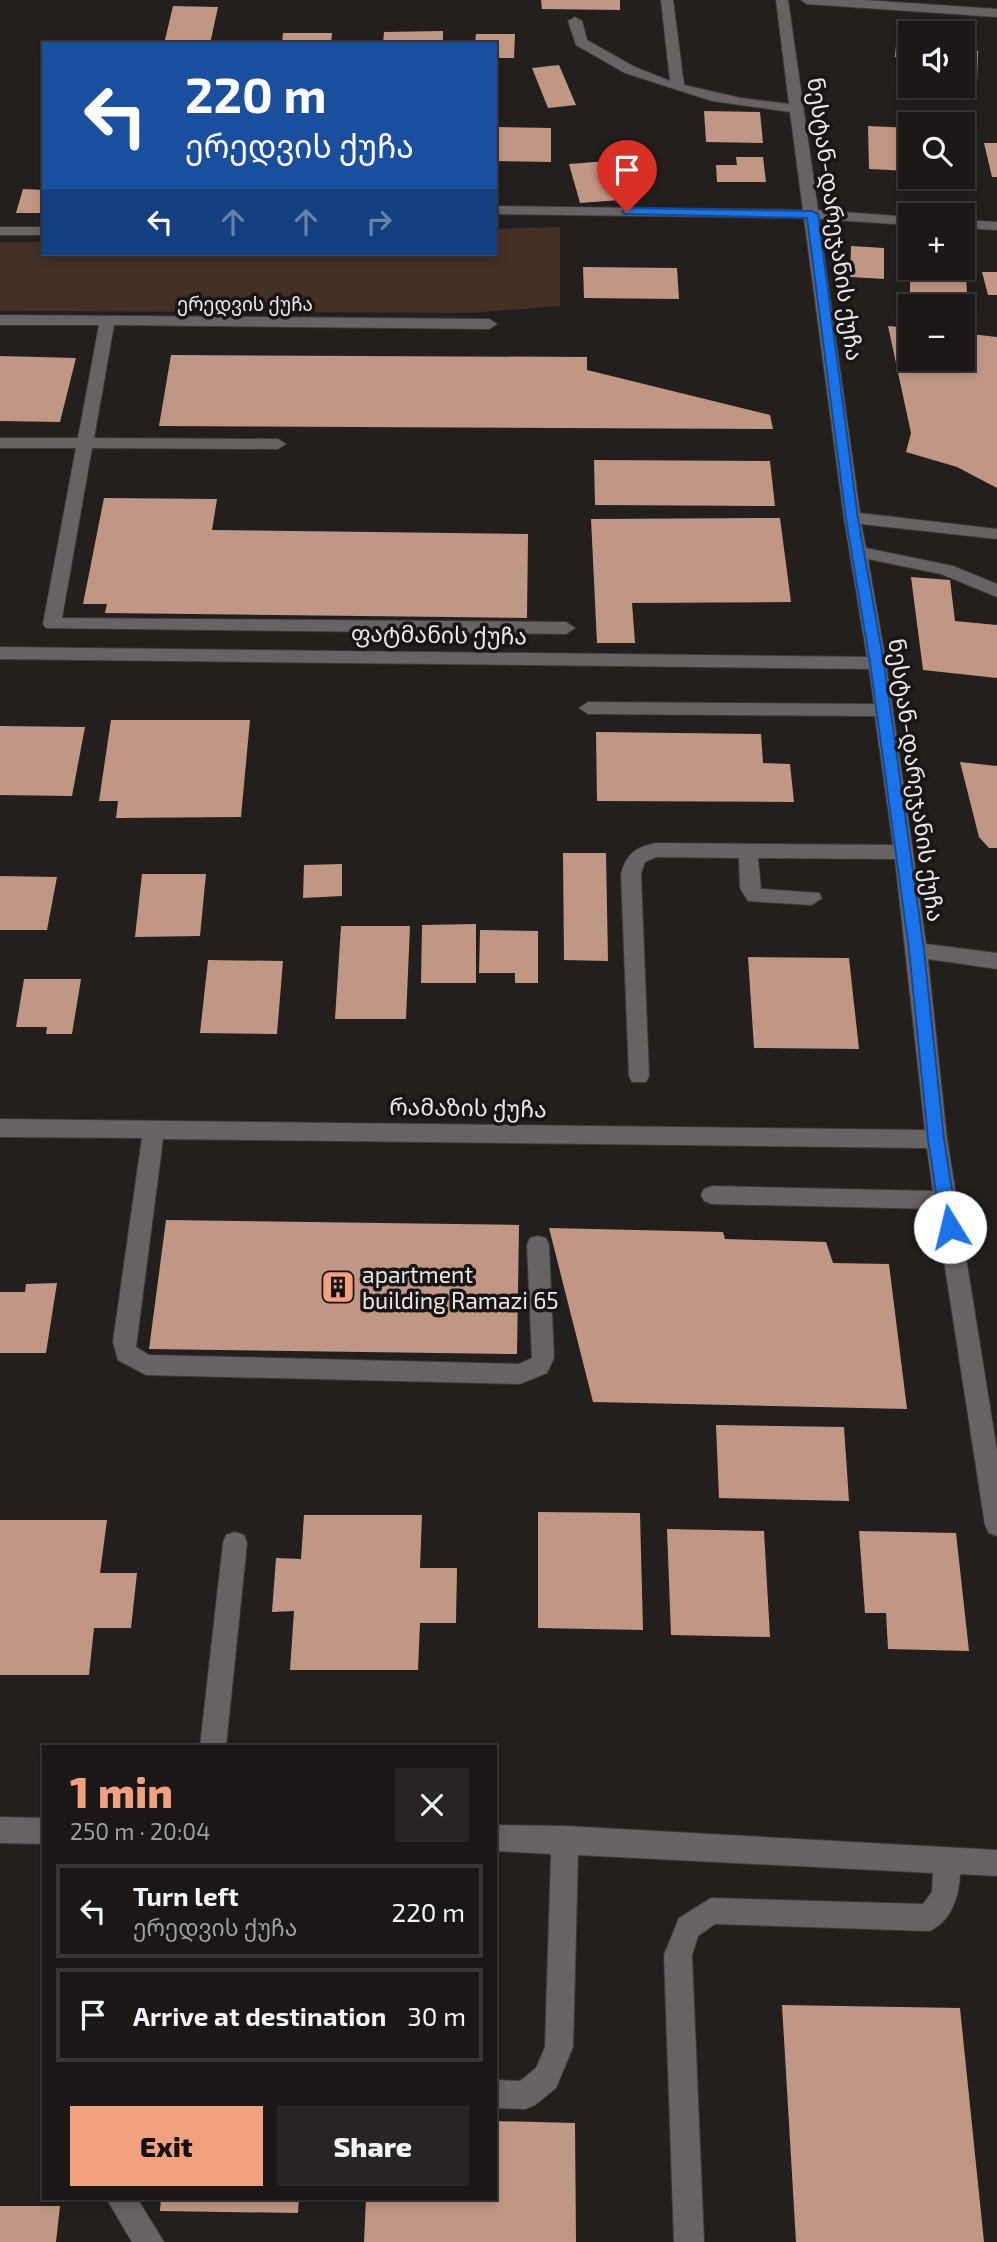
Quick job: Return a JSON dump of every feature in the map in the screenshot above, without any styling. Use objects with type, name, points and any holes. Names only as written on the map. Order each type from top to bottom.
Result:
[{"type":"street","points":[[667,0],[677,86]]},
{"type":"street","name":"ნესტან-დარეჯანის ქუჩა","points":[[782,0],[852,519],[877,663],[917,950],[936,1139],[997,1525]]},
{"type":"street","points":[[807,0],[997,13]]},
{"type":"street","points":[[575,22],[581,42],[607,61],[677,86],[754,106],[797,109]]},
{"type":"street","points":[[497,210],[812,214],[898,219]]},
{"type":"street","points":[[975,225],[997,226]]},
{"type":"street","points":[[0,231],[42,231]]},
{"type":"street","name":"ერედვის ქუჩა","points":[[0,320],[489,324]]},
{"type":"street","points":[[107,321],[52,624],[566,628]]},
{"type":"street","points":[[0,443],[278,444]]},
{"type":"street","points":[[852,519],[997,534]]},
{"type":"street","points":[[858,552],[944,569],[976,579],[997,591]]},
{"type":"street","name":"ფატმანის ქუჩა","points":[[0,653],[877,663]]},
{"type":"street","points":[[588,708],[883,710]]},
{"type":"street","points":[[639,1076],[631,874],[633,861],[641,853],[656,850],[903,852]]},
{"type":"street","points":[[748,851],[750,888],[755,896],[811,898]]},
{"type":"street","points":[[917,950],[997,961]]},
{"type":"street","name":"რამაზის ქუჩა","points":[[0,1128],[936,1139]]},
{"type":"street","points":[[154,1129],[124,1342],[127,1353],[146,1365],[520,1374],[531,1371],[543,1358],[538,1245]]},
{"type":"street","points":[[712,1195],[945,1200]]},
{"type":"street","points":[[212,1745],[235,1543]]},
{"type":"street","points":[[0,1830],[42,1831]]},
{"type":"street","points":[[497,1838],[565,1839],[997,1863]]},
{"type":"street","points":[[497,2094],[525,2095],[546,2078],[559,2047],[565,1839]]},
{"type":"street","points":[[689,2242],[678,1955],[688,1927],[711,1911],[929,1918],[944,1903],[948,1879],[946,1860]]},
{"type":"street","points":[[121,2200],[149,2242]]},
{"type":"shaded area","points":[[560,227],[560,306],[468,313],[0,311],[0,242],[42,242],[42,256],[497,256],[497,229]]},
{"type":"building","points":[[541,0],[620,0],[620,10],[542,9]]},
{"type":"building","points":[[173,6],[218,7],[210,42],[164,42]]},
{"type":"building","points":[[443,31],[443,42],[383,42],[384,32]]},
{"type":"building","points":[[283,33],[332,33],[331,42],[282,42]]},
{"type":"building","points":[[476,34],[515,34],[514,58],[497,58],[497,42],[475,42]]},
{"type":"building","points":[[975,51],[978,51],[975,83]]},
{"type":"building","points":[[559,65],[576,105],[548,108],[532,68]]},
{"type":"building","points":[[704,111],[760,112],[763,143],[706,142]]},
{"type":"building","points":[[868,126],[898,127],[898,170],[869,169]]},
{"type":"building","points":[[497,127],[551,128],[551,162],[497,161]]},
{"type":"building","points":[[984,143],[997,143],[997,177],[992,177]]},
{"type":"building","points":[[736,157],[763,157],[766,182],[717,182],[716,165],[737,165]]},
{"type":"building","points":[[621,160],[633,199],[580,203],[569,164]]},
{"type":"building","points":[[23,189],[42,190],[42,213],[16,213]]},
{"type":"building","points":[[851,246],[884,248],[884,279],[850,277]]},
{"type":"building","points":[[583,267],[677,268],[679,299],[584,298]]},
{"type":"building","points":[[982,272],[997,272],[997,295],[988,295]]},
{"type":"building","points":[[910,280],[966,280],[967,294],[910,294]]},
{"type":"building","points":[[888,326],[898,327],[898,371],[975,371],[975,334],[997,337],[997,488],[957,467],[906,452],[911,433]]},
{"type":"building","points":[[171,355],[587,357],[587,370],[770,415],[773,429],[159,426]]},
{"type":"building","points":[[0,356],[76,358],[60,422],[0,421]]},
{"type":"building","points":[[594,460],[770,461],[775,506],[595,505]]},
{"type":"building","points":[[104,498],[217,499],[212,530],[528,534],[527,618],[105,613],[107,604],[83,604]]},
{"type":"building","points":[[780,518],[791,602],[632,603],[635,643],[597,643],[591,519]]},
{"type":"building","points":[[911,577],[950,580],[955,621],[997,625],[997,678],[923,670]]},
{"type":"building","points":[[111,720],[250,720],[241,817],[116,818],[118,801],[99,801]]},
{"type":"building","points":[[0,726],[85,727],[72,796],[0,795]]},
{"type":"building","points":[[596,732],[761,734],[763,763],[790,764],[794,802],[597,801]]},
{"type":"building","points":[[960,762],[997,766],[997,848],[989,848],[979,837]]},
{"type":"building","points":[[563,853],[606,853],[608,961],[564,960]]},
{"type":"building","points":[[342,864],[342,896],[303,898],[304,865]]},
{"type":"building","points":[[142,874],[206,874],[200,936],[135,937]]},
{"type":"building","points":[[0,876],[57,877],[47,930],[0,930]]},
{"type":"building","points":[[476,924],[476,983],[421,983],[422,925]]},
{"type":"building","points":[[341,926],[410,926],[406,1019],[335,1019]]},
{"type":"building","points":[[480,930],[538,931],[538,983],[515,983],[515,973],[479,973]]},
{"type":"building","points":[[748,957],[849,958],[859,1049],[754,1048]]},
{"type":"building","points":[[208,960],[283,961],[277,1034],[200,1033]]},
{"type":"building","points":[[24,979],[81,979],[72,1034],[46,1034],[47,1027],[16,1027]]},
{"type":"building","name":"apartment building Ramazi 65","points":[[166,1220],[519,1225],[517,1354],[149,1349]]},
{"type":"building","points":[[549,1228],[723,1232],[725,1239],[826,1242],[833,1263],[889,1264],[907,1409],[593,1402]]},
{"type":"building","points":[[57,1283],[46,1353],[0,1353],[0,1292],[25,1292],[26,1284]]},
{"type":"building","points":[[716,1425],[844,1427],[849,1501],[719,1498]]},
{"type":"building","points":[[538,1512],[640,1513],[643,1630],[538,1628]]},
{"type":"building","points":[[304,1515],[422,1515],[420,1568],[457,1568],[456,1623],[420,1623],[418,1670],[290,1670],[294,1611],[272,1612],[276,1558],[301,1559]]},
{"type":"building","points":[[0,1520],[107,1520],[100,1573],[137,1573],[131,1628],[94,1628],[89,1675],[0,1675]]},
{"type":"building","points":[[667,1529],[764,1531],[770,1637],[671,1635]]},
{"type":"building","points":[[859,1531],[956,1533],[969,1651],[888,1649],[886,1613],[865,1613]]},
{"type":"building","points":[[782,2005],[960,2008],[984,2242],[796,2242]]},
{"type":"building","points":[[497,2121],[575,2123],[576,2242],[364,2242],[366,2200],[497,2200]]},
{"type":"building","points":[[161,2200],[299,2200],[298,2213],[160,2211]]},
{"type":"building","points":[[0,2206],[60,2206],[56,2242],[0,2242]]},
{"type":"place","name":"apartment building Ramazi 65","points":[[338,1287]]},
{"type":"route","points":[[627,212],[812,214],[852,519],[877,663],[917,950],[936,1139],[950,1227]]}]
